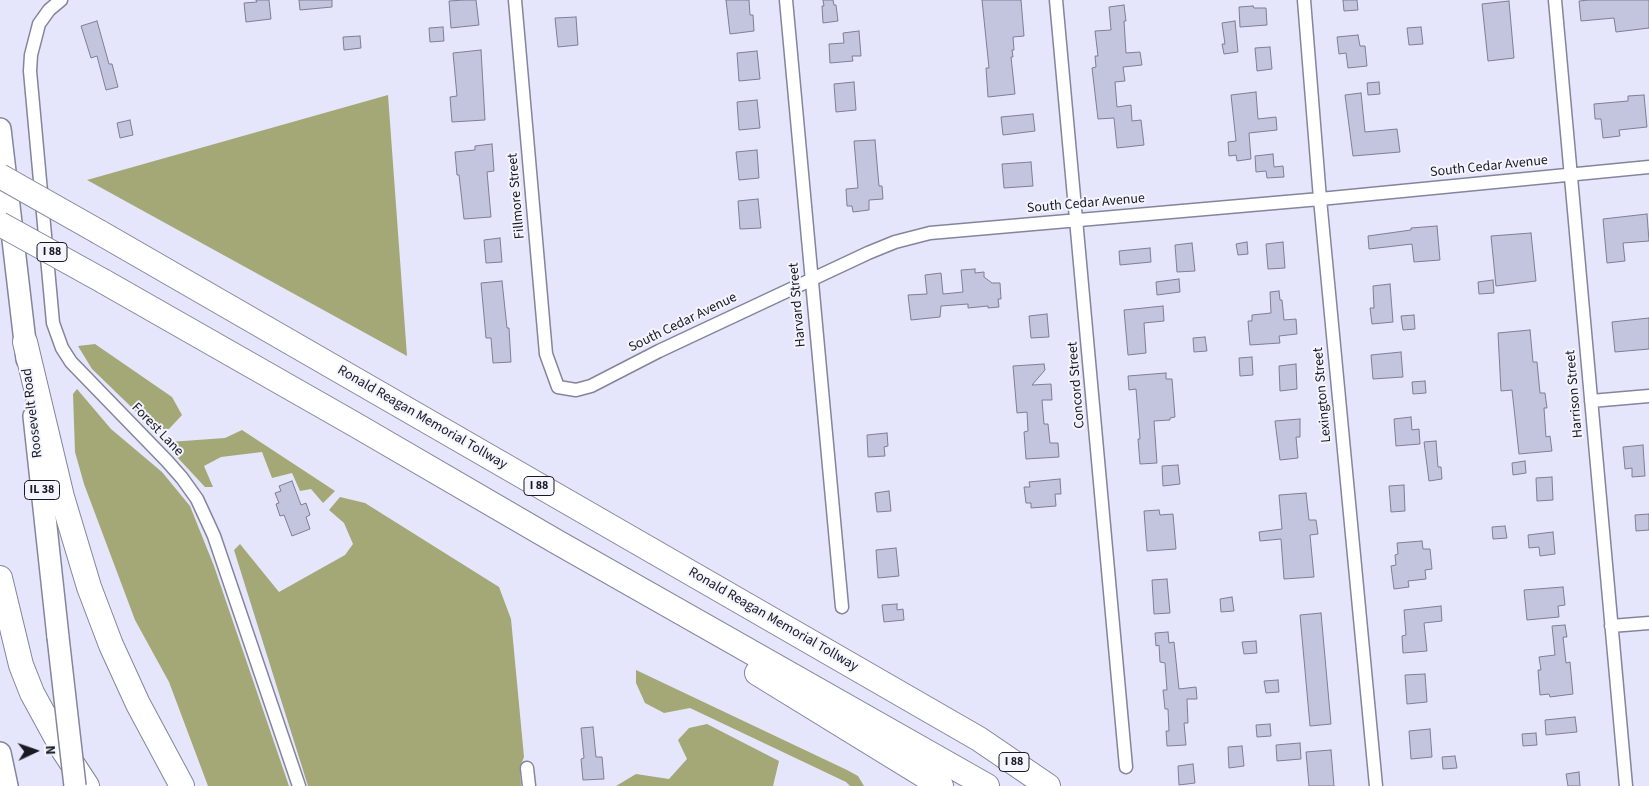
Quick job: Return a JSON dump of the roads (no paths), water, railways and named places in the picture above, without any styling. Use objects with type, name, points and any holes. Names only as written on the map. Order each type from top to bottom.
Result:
[{"type":"highway","name":"Roosevelt Road","points":[[0,129],[75,786]]},
{"type":"highway","name":"Ronald Reagan Memorial Tollway","points":[[0,176],[979,739],[1048,786]]},
{"type":"highway","name":"I 88","points":[[0,224],[104,281],[556,542],[987,786]]},
{"type":"highway","points":[[25,342],[62,497],[89,587],[111,645],[138,704],[182,786]]},
{"type":"highway","points":[[556,542],[752,670],[941,786]]},
{"type":"highway","points":[[0,578],[21,665],[32,693],[62,748],[87,786]]},
{"type":"highway","points":[[979,739],[1064,786]]},
{"type":"highway","points":[[0,753],[6,786]]},
{"type":"street","name":"Forest Lane","points":[[61,0],[49,10],[39,24],[34,41],[30,72],[53,323],[62,348],[71,362],[167,461],[197,499],[214,536],[299,786]]},
{"type":"street","name":"Fillmore Street","points":[[515,0],[546,354],[558,387]]},
{"type":"street","name":"Harvard Street","points":[[786,0],[842,607]]},
{"type":"street","name":"Concord Street","points":[[1056,0],[1126,767]]},
{"type":"street","name":"Lexington Street","points":[[1304,0],[1320,199],[1376,786]]},
{"type":"street","name":"Harrison Street","points":[[1555,0],[1626,786]]},
{"type":"street","name":"South Cedar Avenue","points":[[558,387],[576,390],[591,386],[811,278],[895,242],[923,235],[1649,167]]},
{"type":"street","points":[[1591,401],[1649,396]]},
{"type":"street","points":[[1612,626],[1649,623]]},
{"type":"street","points":[[527,768],[529,786]]}]
